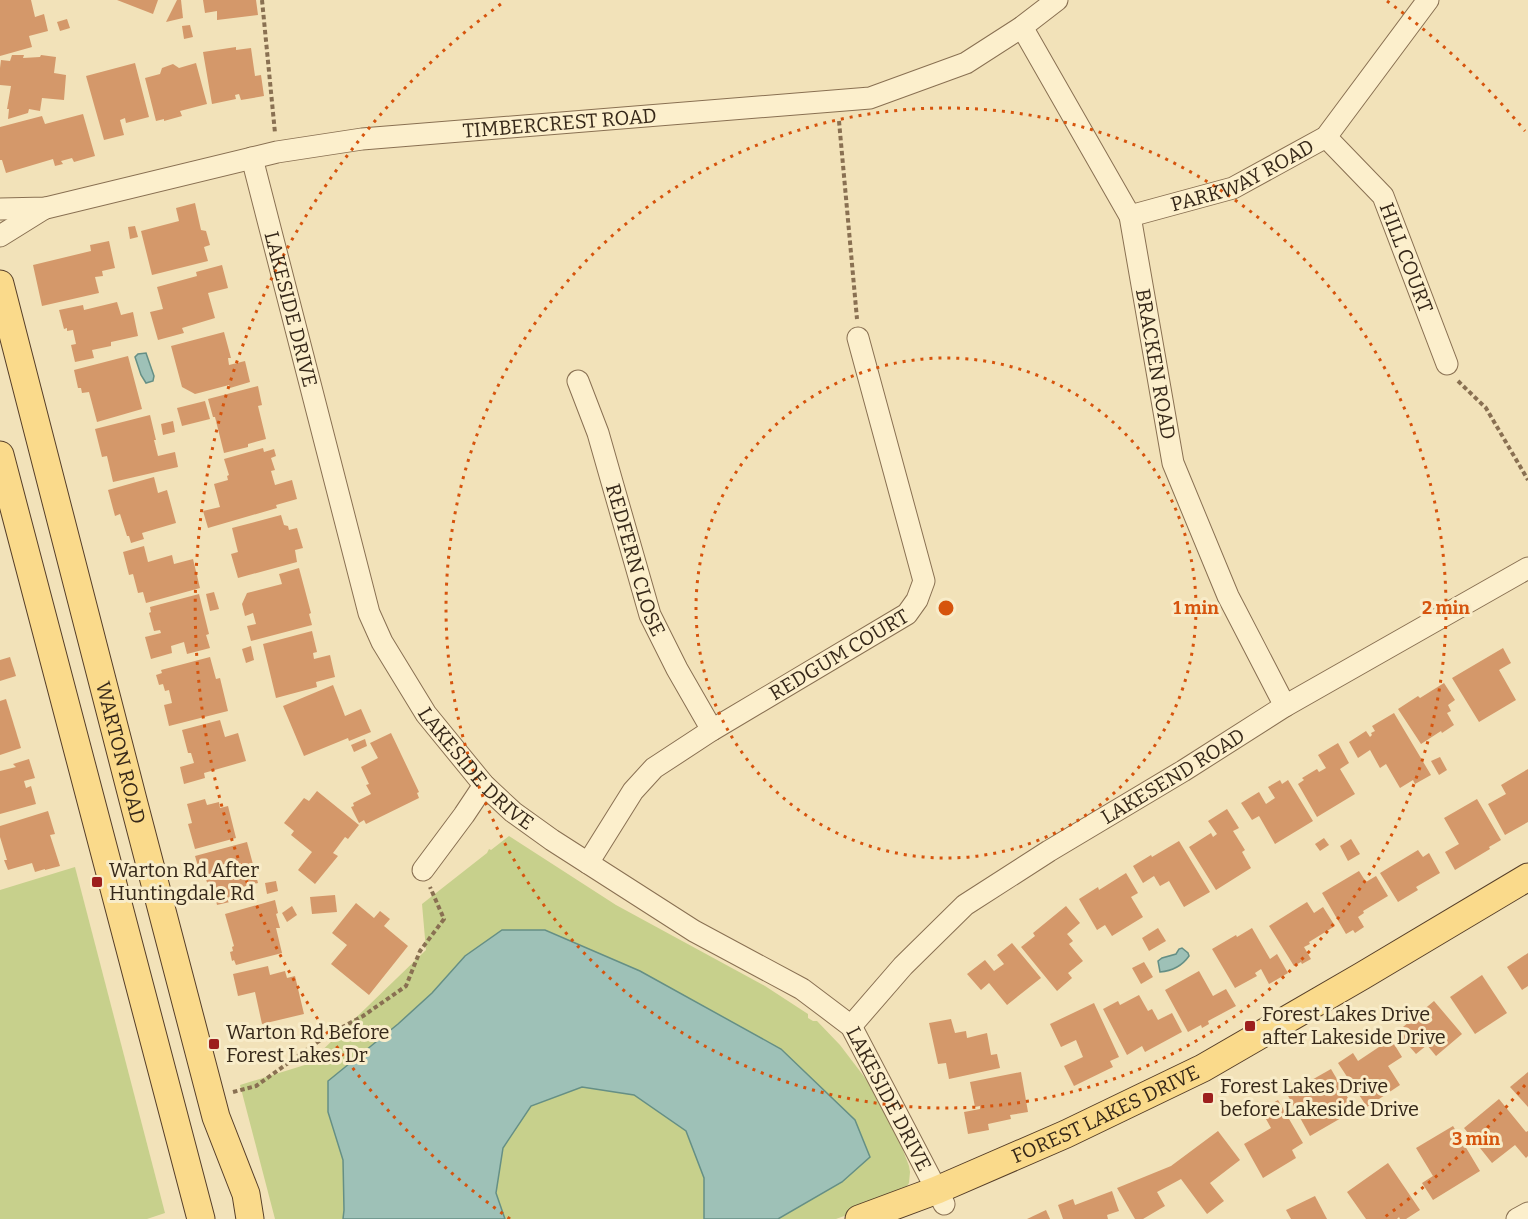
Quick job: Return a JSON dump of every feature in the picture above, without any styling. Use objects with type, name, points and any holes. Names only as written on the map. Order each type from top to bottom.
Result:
[{"type":"main road","name":"WARTON ROAD","points":[[0,284],[216,1117],[246,1194],[250,1219]]},
{"type":"main road","name":"WARTON ROAD","points":[[0,455],[201,1219]]},
{"type":"main road","name":"FOREST LAKES DRIVE","points":[[911,1219],[940,1197],[1203,1068],[1528,877]]},
{"type":"main road","name":"FOREST LAKES DRIVE","points":[[859,1219],[940,1197],[1073,1149],[1209,1083],[1528,896]]},
{"type":"street","name":"TIMBERCREST ROAD","points":[[0,209],[45,208],[277,152],[362,139],[870,98],[966,63],[1022,27],[1057,0]]},
{"type":"street","name":"PARKWAY ROAD","points":[[1130,216],[1233,188],[1326,137],[1428,0]]},
{"type":"street","name":"BRACKEN ROAD","points":[[1022,27],[1130,216],[1173,463],[1228,596],[1285,706]]},
{"type":"street","name":"HILL COURT","points":[[1326,137],[1383,196],[1447,364]]},
{"type":"street","name":"LAKESIDE DRIVE","points":[[252,158],[369,613],[382,642],[426,714],[483,785],[513,812],[552,840],[694,930],[802,989],[850,1026],[940,1197]]},
{"type":"street","name":"TIMBERCREST ROAD","points":[[0,236],[45,208]]},
{"type":"street","name":"REDGUM COURT","points":[[588,863],[633,791],[654,768],[712,730],[907,614],[917,600],[924,581],[858,338]]},
{"type":"street","name":"REDFERN CLOSE","points":[[578,381],[598,433],[650,615],[677,669],[712,730]]},
{"type":"street","name":"LAKESEND ROAD","points":[[850,1026],[903,966],[965,905],[1285,706],[1528,568]]},
{"type":"street","points":[[423,870],[483,785]]},
{"type":"street","points":[[1518,1219],[1528,1213]]},
{"type":"path","points":[[262,0],[275,137]]},
{"type":"path","points":[[837,102],[858,338]]},
{"type":"path","points":[[1447,364],[1454,377],[1486,408],[1528,480]]},
{"type":"path","points":[[233,1092],[256,1086],[326,1036],[363,1016],[406,986],[420,951],[444,919],[423,870]]},
{"type":"green space","points":[[509,836],[616,905],[765,986],[808,1014],[808,1018],[817,1021],[840,1045],[872,1087],[909,1166],[909,1183],[904,1191],[899,1196],[836,1219],[275,1219],[240,1085],[308,1064],[426,950],[422,904],[487,853],[489,849],[491,850]]},
{"type":"green space","points":[[75,867],[165,1213],[147,1219],[0,1219],[0,890]]},
{"type":"water","points":[[146,353],[154,376],[153,381],[146,383],[135,357]]},
{"type":"water","points":[[502,930],[545,930],[640,971],[781,1049],[855,1120],[870,1157],[842,1182],[778,1219],[704,1219],[704,1178],[686,1131],[634,1095],[582,1087],[531,1106],[503,1148],[496,1193],[505,1219],[343,1219],[343,1160],[328,1112],[328,1081],[432,993],[465,956]]},
{"type":"water","points":[[1182,948],[1189,956],[1186,960],[1176,967],[1160,972],[1158,961],[1176,954]]},
{"type":"building","points":[[0,0],[31,0],[35,17],[44,14],[48,31],[29,36],[32,47],[0,56]]},
{"type":"building","points":[[117,0],[158,0],[153,14]]},
{"type":"building","points":[[177,0],[181,0],[183,18],[166,22]]},
{"type":"building","points":[[203,0],[256,0],[258,15],[217,20],[217,11],[205,13]]},
{"type":"building","points":[[67,19],[70,28],[60,31],[57,22]]},
{"type":"building","points":[[190,25],[193,37],[184,39],[182,26]]},
{"type":"building","points":[[236,47],[236,50],[251,48],[255,76],[261,75],[264,96],[241,100],[239,94],[235,95],[236,99],[212,104],[203,52]]},
{"type":"building","points":[[12,55],[24,55],[23,58],[40,57],[41,55],[56,57],[54,73],[66,75],[64,100],[42,98],[40,111],[29,109],[28,113],[8,119],[9,109],[7,109],[11,86],[0,85],[0,68],[1,60],[10,61]]},
{"type":"building","points":[[135,63],[149,117],[126,123],[125,118],[120,120],[124,135],[104,140],[86,76]]},
{"type":"building","points":[[196,63],[207,104],[180,111],[182,116],[156,121],[145,78],[160,74],[162,68],[173,64],[179,68]]},
{"type":"building","points":[[83,114],[95,156],[74,162],[72,158],[61,161],[63,164],[55,166],[53,159],[6,173],[2,160],[0,160],[0,127],[42,116],[45,124]]},
{"type":"building","points":[[195,203],[201,230],[206,231],[210,245],[204,247],[208,261],[152,275],[141,231],[179,221],[176,208]]},
{"type":"building","points":[[135,226],[138,237],[130,239],[128,227]]},
{"type":"building","points":[[109,241],[115,268],[102,271],[103,276],[95,277],[99,293],[42,306],[33,265],[91,251],[90,245]]},
{"type":"building","points":[[222,265],[228,288],[208,293],[215,318],[182,328],[184,333],[158,340],[150,312],[163,309],[157,287],[197,276],[196,272]]},
{"type":"building","points":[[117,302],[121,315],[133,312],[138,336],[111,342],[111,346],[92,350],[94,358],[75,362],[71,345],[76,344],[73,330],[64,329],[59,310],[83,305],[84,310]]},
{"type":"building","points":[[224,332],[231,358],[228,358],[229,365],[245,361],[250,382],[195,394],[182,387],[171,346]]},
{"type":"building","points":[[128,356],[142,409],[97,422],[89,392],[82,393],[81,388],[78,388],[74,370]]},
{"type":"building","points":[[258,386],[262,405],[258,406],[266,439],[248,444],[248,447],[224,453],[208,399]]},
{"type":"building","points":[[205,401],[210,419],[182,426],[177,408]]},
{"type":"building","points":[[150,415],[158,456],[175,452],[178,467],[113,482],[107,456],[102,457],[95,429]]},
{"type":"building","points":[[173,421],[175,432],[163,435],[161,424]]},
{"type":"building","points":[[263,448],[264,452],[274,449],[276,456],[271,458],[275,470],[271,471],[275,485],[292,480],[297,499],[276,505],[277,508],[208,528],[203,511],[220,507],[214,484],[228,480],[229,475],[224,459]]},
{"type":"building","points":[[154,477],[158,493],[167,490],[176,523],[142,533],[144,539],[131,543],[120,514],[115,516],[108,490]]},
{"type":"building","points":[[281,515],[284,525],[288,526],[289,530],[297,528],[303,548],[295,550],[297,562],[238,578],[231,554],[238,552],[232,528]]},
{"type":"building","points":[[144,546],[148,562],[172,555],[174,564],[193,559],[200,588],[146,603],[143,592],[138,593],[133,574],[129,575],[123,552]]},
{"type":"building","points":[[299,568],[312,625],[251,641],[247,626],[256,624],[253,613],[245,616],[242,604],[247,593],[282,584],[279,574]]},
{"type":"building","points":[[214,592],[219,609],[210,611],[206,594]]},
{"type":"building","points":[[199,594],[209,634],[206,635],[210,648],[187,654],[184,642],[171,646],[172,653],[151,659],[145,637],[161,633],[160,630],[154,631],[149,613],[151,612],[150,607]]},
{"type":"building","points":[[312,631],[317,652],[313,653],[314,659],[330,655],[335,677],[316,682],[317,687],[276,698],[263,644]]},
{"type":"building","points":[[251,646],[254,660],[246,663],[242,649]]},
{"type":"building","points":[[1503,648],[1511,663],[1499,670],[1516,700],[1479,722],[1452,678]]},
{"type":"building","points":[[10,657],[16,676],[0,681],[0,660]]},
{"type":"building","points":[[210,657],[216,679],[220,678],[228,711],[169,726],[164,705],[172,703],[169,690],[165,691],[163,684],[159,685],[156,675],[162,673],[161,670]]},
{"type":"building","points":[[1444,683],[1455,700],[1448,705],[1451,711],[1447,713],[1454,725],[1421,744],[1398,709]]},
{"type":"building","points":[[333,685],[345,716],[361,709],[371,732],[349,741],[348,738],[304,756],[283,706]]},
{"type":"building","points":[[6,699],[21,748],[0,755],[0,701]]},
{"type":"building","points":[[1394,713],[1431,775],[1415,784],[1413,780],[1400,788],[1386,764],[1380,768],[1370,750],[1358,758],[1349,742],[1366,731],[1370,737],[1375,731],[1372,726]]},
{"type":"building","points":[[220,720],[225,737],[238,733],[246,761],[204,773],[205,778],[184,784],[180,767],[194,763],[191,753],[188,753],[182,730]]},
{"type":"building","points":[[391,733],[419,792],[417,793],[419,798],[366,824],[364,820],[359,823],[351,807],[354,806],[353,803],[371,794],[361,767],[378,758],[370,743]]},
{"type":"building","points":[[365,739],[367,746],[354,752],[351,745]]},
{"type":"building","points":[[1338,743],[1349,763],[1340,769],[1355,794],[1317,817],[1298,784],[1304,780],[1302,778],[1317,769],[1319,772],[1326,768],[1318,755]]},
{"type":"building","points":[[1440,757],[1447,770],[1439,775],[1431,761]]},
{"type":"building","points":[[29,759],[35,778],[24,781],[26,788],[31,786],[36,804],[0,814],[0,771],[16,767],[13,764]]},
{"type":"building","points":[[1528,769],[1528,822],[1505,835],[1488,804],[1506,794],[1501,785]]},
{"type":"building","points":[[1280,780],[1282,784],[1288,780],[1313,821],[1275,844],[1259,816],[1252,820],[1241,803],[1259,792],[1266,804],[1275,798],[1268,787]]},
{"type":"building","points":[[317,791],[359,825],[348,839],[345,837],[333,853],[338,856],[315,884],[298,870],[312,852],[291,835],[294,831],[284,823],[304,798],[309,801]]},
{"type":"building","points":[[205,799],[207,805],[219,802],[220,808],[228,806],[236,838],[195,849],[188,824],[192,823],[187,804]]},
{"type":"building","points":[[1477,799],[1501,840],[1455,870],[1445,852],[1459,844],[1444,818]]},
{"type":"building","points":[[1227,809],[1239,828],[1233,831],[1245,850],[1242,852],[1251,868],[1216,890],[1189,847],[1211,833],[1213,837],[1217,834],[1208,821]]},
{"type":"building","points":[[48,811],[55,834],[50,835],[60,866],[35,872],[32,863],[8,870],[4,860],[7,860],[0,837],[0,826]]},
{"type":"building","points":[[1324,838],[1329,845],[1320,851],[1315,844]]},
{"type":"building","points":[[1351,839],[1360,854],[1348,861],[1340,846]]},
{"type":"building","points":[[1179,841],[1210,892],[1184,907],[1169,881],[1160,886],[1154,876],[1143,883],[1133,866]]},
{"type":"building","points":[[247,842],[258,883],[231,890],[234,901],[217,905],[214,892],[210,893],[206,879],[202,880],[195,856]]},
{"type":"building","points":[[1418,850],[1423,857],[1429,853],[1440,873],[1416,887],[1418,890],[1398,902],[1380,873]]},
{"type":"building","points":[[1359,871],[1366,882],[1376,876],[1388,896],[1363,911],[1364,913],[1358,917],[1364,927],[1355,933],[1353,930],[1346,934],[1322,893]]},
{"type":"building","points":[[1126,873],[1138,893],[1131,897],[1143,917],[1112,936],[1105,925],[1097,930],[1079,899],[1098,887],[1099,890]]},
{"type":"building","points":[[276,881],[278,891],[267,894],[265,883]]},
{"type":"building","points":[[335,895],[337,912],[312,914],[310,897]]},
{"type":"building","points":[[275,900],[280,928],[276,928],[282,953],[236,965],[234,960],[232,961],[230,952],[233,951],[234,946],[225,914]]},
{"type":"building","points":[[1307,902],[1314,913],[1323,907],[1335,926],[1304,947],[1311,959],[1294,966],[1269,926]]},
{"type":"building","points":[[356,903],[374,918],[380,911],[390,919],[384,926],[408,946],[369,995],[331,964],[347,945],[332,933]]},
{"type":"building","points":[[292,906],[297,915],[287,922],[282,913]]},
{"type":"building","points":[[1066,906],[1080,923],[1067,934],[1073,941],[1069,944],[1083,961],[1068,973],[1072,978],[1057,991],[1021,947],[1035,936],[1033,933]]},
{"type":"building","points":[[1158,928],[1166,941],[1149,951],[1142,938]]},
{"type":"building","points":[[1252,928],[1270,959],[1277,954],[1288,973],[1269,984],[1261,969],[1255,973],[1257,976],[1235,988],[1212,949]]},
{"type":"building","points":[[1012,943],[1041,978],[1007,1005],[989,983],[981,990],[967,974],[985,960],[994,971],[1004,964],[997,955]]},
{"type":"building","points":[[1528,953],[1528,986],[1522,990],[1507,967]]},
{"type":"building","points":[[1144,962],[1153,977],[1141,984],[1132,968]]},
{"type":"building","points":[[268,966],[270,975],[285,971],[287,978],[295,976],[304,1014],[262,1024],[255,992],[238,996],[233,974]]},
{"type":"building","points":[[1199,971],[1213,996],[1226,989],[1236,1006],[1208,1021],[1209,1024],[1202,1028],[1201,1025],[1188,1032],[1165,990]]},
{"type":"building","points":[[1482,975],[1507,1013],[1475,1034],[1450,997]]},
{"type":"building","points":[[1139,995],[1148,1011],[1152,1009],[1158,1020],[1172,1013],[1182,1032],[1145,1052],[1142,1046],[1127,1055],[1103,1009],[1118,1001],[1120,1005]]},
{"type":"building","points":[[1434,1001],[1462,1034],[1436,1056],[1427,1045],[1416,1054],[1397,1032]]},
{"type":"building","points":[[1094,1003],[1119,1057],[1110,1061],[1113,1067],[1074,1086],[1064,1066],[1083,1057],[1076,1040],[1061,1047],[1050,1024]]},
{"type":"building","points":[[951,1019],[955,1033],[966,1031],[967,1038],[987,1033],[991,1055],[997,1054],[1000,1068],[949,1079],[946,1063],[938,1064],[929,1023]]},
{"type":"building","points":[[1391,1039],[1402,1057],[1388,1066],[1400,1085],[1367,1107],[1338,1063],[1353,1053],[1358,1061]]},
{"type":"building","points":[[1331,1069],[1355,1110],[1310,1136],[1287,1094]]},
{"type":"building","points":[[1021,1072],[1028,1112],[1010,1115],[1011,1119],[988,1124],[989,1130],[968,1134],[964,1112],[980,1109],[980,1106],[975,1107],[970,1082]]},
{"type":"building","points":[[1528,1072],[1528,1107],[1510,1087]]},
{"type":"building","points":[[1499,1099],[1526,1132],[1528,1131],[1528,1156],[1526,1158],[1515,1145],[1492,1163],[1464,1128]]},
{"type":"building","points":[[1278,1100],[1303,1143],[1292,1150],[1296,1158],[1263,1178],[1244,1144],[1271,1128],[1261,1110]]},
{"type":"building","points":[[1453,1126],[1480,1171],[1433,1200],[1422,1183],[1433,1176],[1416,1148]]},
{"type":"building","points":[[1218,1131],[1240,1160],[1210,1183],[1224,1201],[1207,1214],[1181,1179],[1157,1192],[1165,1206],[1143,1219],[1135,1219],[1117,1188],[1171,1166]]},
{"type":"building","points":[[1388,1163],[1420,1210],[1406,1219],[1399,1217],[1397,1219],[1366,1219],[1347,1192]]},
{"type":"building","points":[[1112,1191],[1119,1211],[1107,1215],[1108,1219],[1063,1219],[1058,1205],[1073,1199],[1075,1205]]},
{"type":"building","points":[[1315,1196],[1327,1219],[1291,1219],[1286,1210]]},
{"type":"building","points":[[1046,1210],[1050,1219],[1027,1219]]},
{"type":"place","name":"Warton Rd After Huntingdale Rd","points":[[97,882]]},
{"type":"place","name":"Forest Lakes Drive after Lakeside Drive","points":[[1250,1026]]},
{"type":"place","name":"Warton Rd Before Forest Lakes Dr","points":[[214,1044]]},
{"type":"place","name":"Forest Lakes Drive before Lakeside Drive","points":[[1208,1098]]}]
